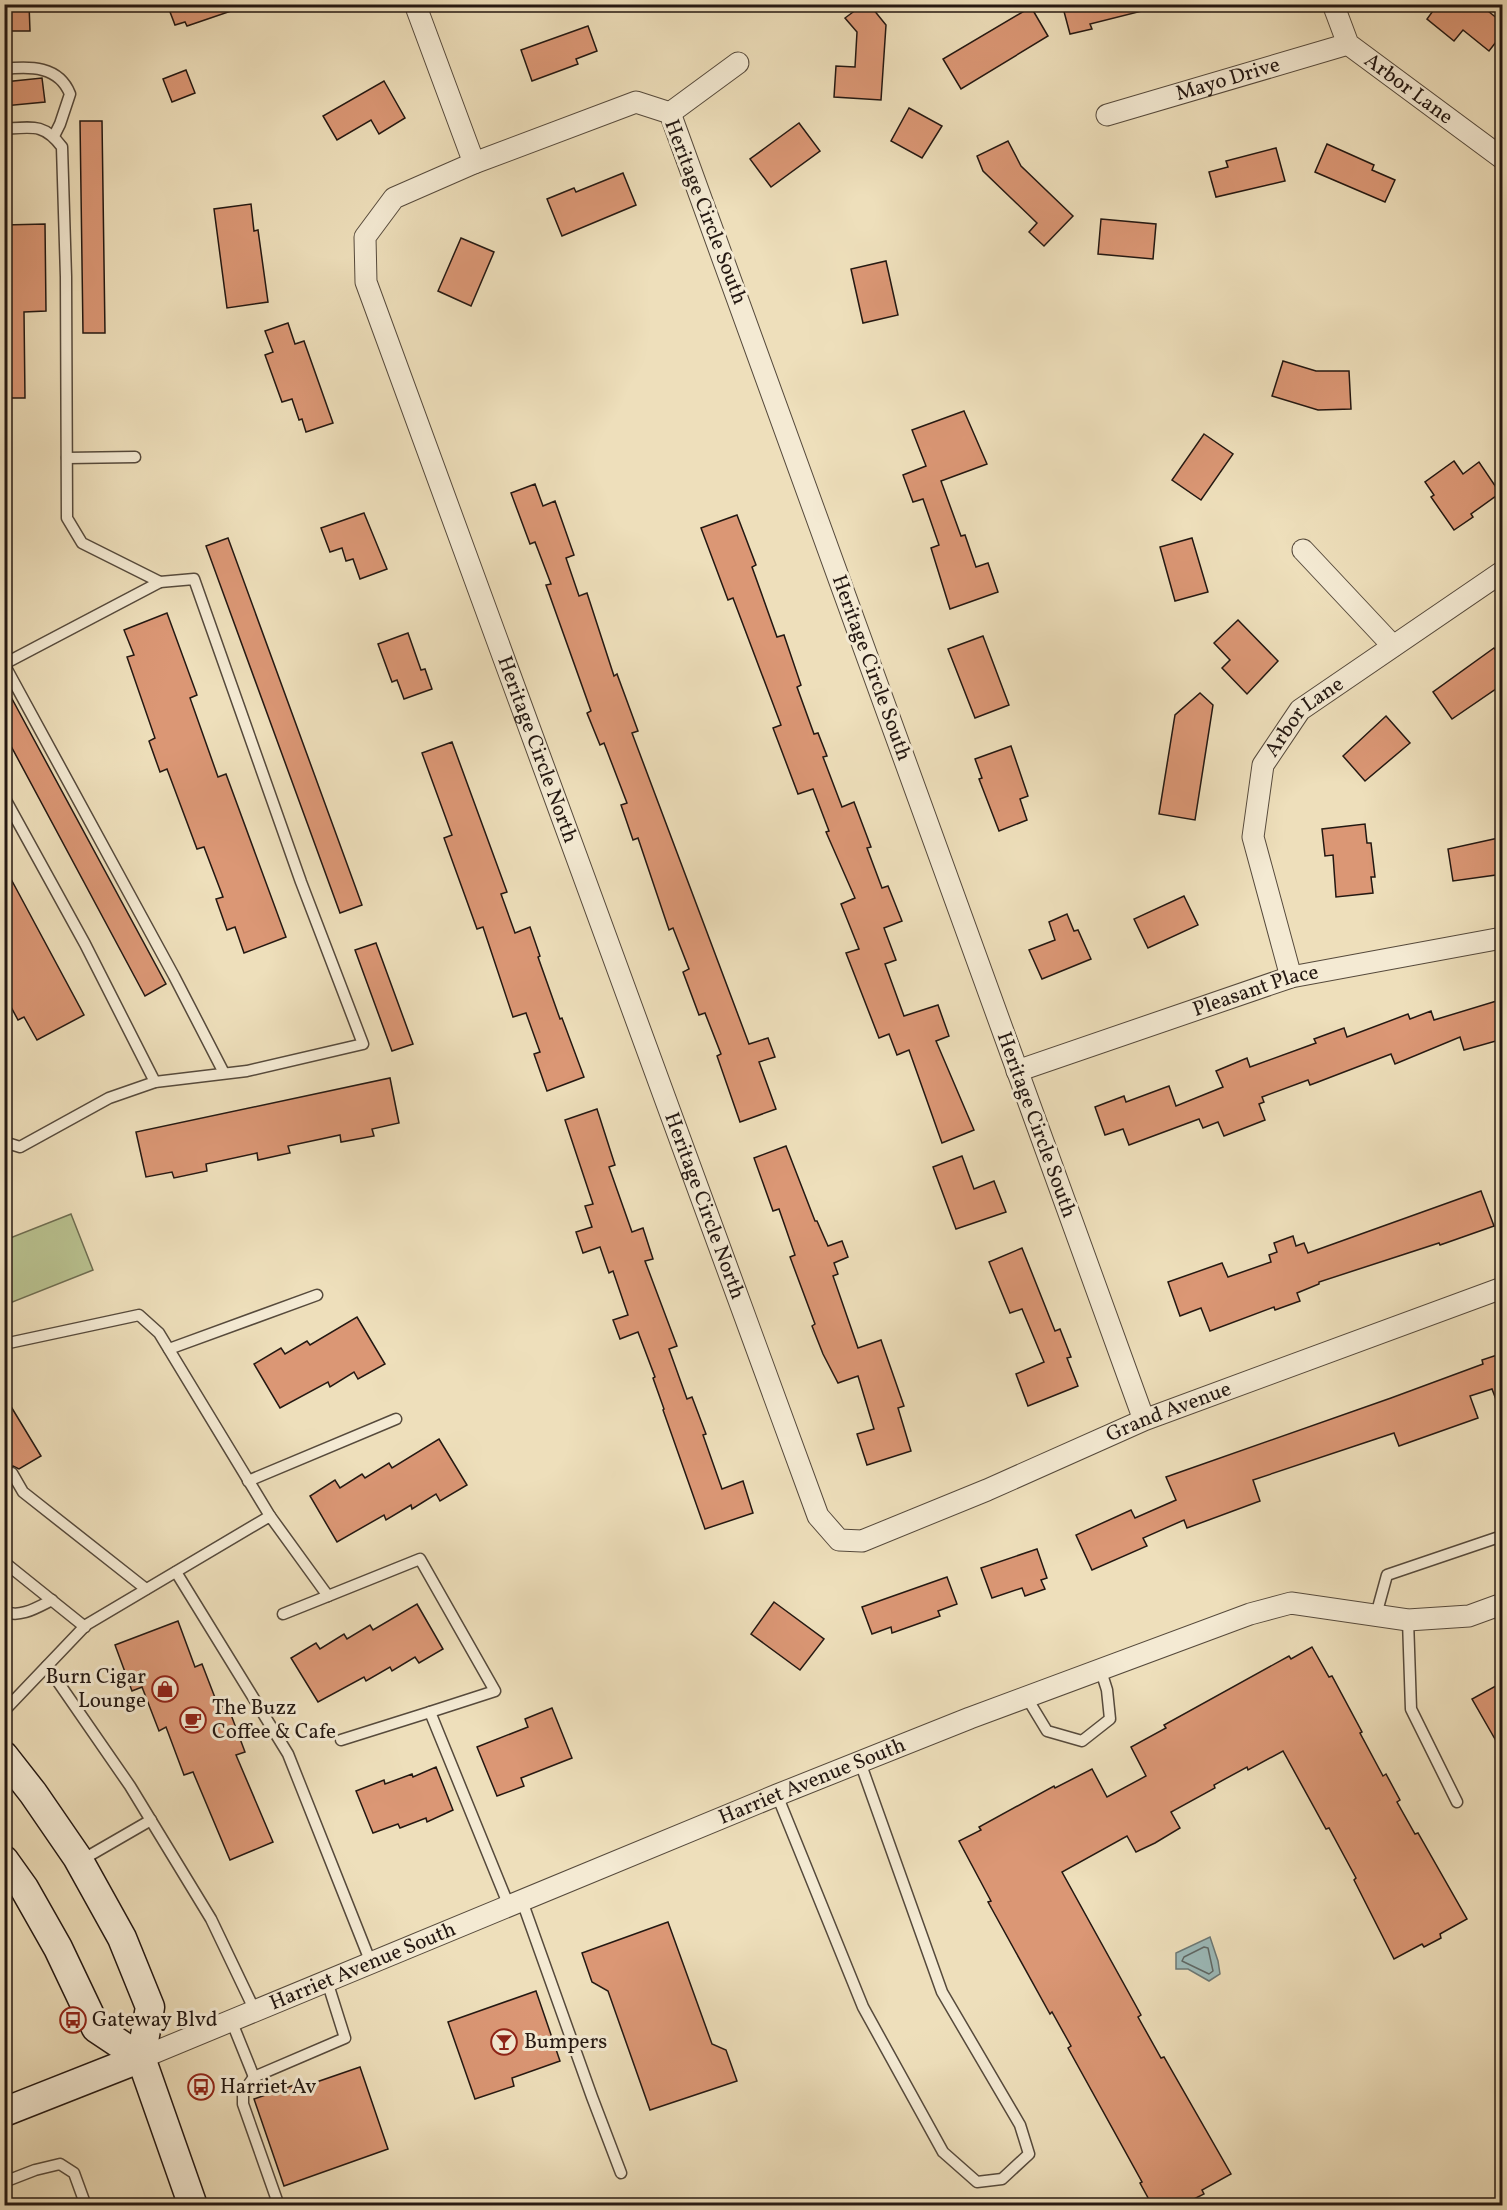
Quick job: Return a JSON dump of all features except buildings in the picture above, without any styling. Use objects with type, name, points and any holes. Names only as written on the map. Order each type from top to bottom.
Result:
[{"type":"street","points":[[416,4],[474,164]]},
{"type":"street","name":"Arbor Lane","points":[[1334,4],[1348,44],[1503,158]]},
{"type":"street","name":"Mayo Drive","points":[[1107,115],[1348,44]]},
{"type":"street","points":[[670,113],[738,63]]},
{"type":"street","name":"Heritage Circle South","points":[[474,164],[636,102],[670,113],[1144,1420]]},
{"type":"street","name":"Heritage Circle North","points":[[474,164],[394,198],[365,237],[366,282],[818,1516],[839,1540]]},
{"type":"street","points":[[1303,550],[1393,646]]},
{"type":"street","name":"Arbor Lane","points":[[1291,977],[1253,837],[1263,765],[1300,710],[1503,572]]},
{"type":"street","name":"Pleasant Place","points":[[1017,1071],[1291,977],[1503,938]]},
{"type":"street","name":"Grand Avenue","points":[[839,1540],[862,1541],[987,1490],[1144,1420],[1503,1288]]},
{"type":"street","name":"Harriet Avenue South","points":[[141,2058],[777,1795],[1250,1614],[1291,1603],[1408,1620],[1469,1616],[1503,1604]]},
{"type":"street","points":[[4,1756],[80,1861],[122,1938],[150,2007],[141,2058],[193,2205]]},
{"type":"street","points":[[4,1860],[24,1888],[58,1948],[96,2028],[141,2058]]},
{"type":"street","points":[[4,2112],[141,2058]]},
{"type":"lane","points":[[4,69],[30,67],[49,71],[66,84],[70,94],[54,136]]},
{"type":"lane","points":[[4,129],[38,127],[54,136],[62,147],[66,277],[67,518],[82,543],[160,582]]},
{"type":"lane","points":[[67,458],[135,457]]},
{"type":"lane","points":[[4,1142],[20,1147],[109,1098],[155,1082],[246,1071],[363,1044],[302,882],[194,579],[160,582],[4,664],[174,976],[224,1073]]},
{"type":"lane","points":[[4,797],[85,944],[155,1082]]},
{"type":"lane","points":[[169,1349],[317,1295]]},
{"type":"lane","points":[[4,1344],[139,1316],[159,1333],[270,1516],[328,1596]]},
{"type":"lane","points":[[248,1480],[396,1419]]},
{"type":"lane","points":[[12,1473],[23,1492],[146,1589]]},
{"type":"lane","points":[[4,1711],[85,1627],[270,1516]]},
{"type":"lane","points":[[1376,1615],[1387,1575],[1503,1536]]},
{"type":"lane","points":[[283,1614],[420,1559],[495,1691],[341,1740]]},
{"type":"lane","points":[[4,1562],[85,1627]]},
{"type":"lane","points":[[176,1572],[288,1754],[371,1963]]},
{"type":"lane","points":[[4,1611],[13,1615],[52,1600]]},
{"type":"lane","points":[[1408,1620],[1411,1709],[1457,1802]]},
{"type":"lane","points":[[47,1666],[130,1786],[211,1919],[255,2011]]},
{"type":"lane","points":[[1027,1698],[1047,1731],[1082,1741],[1110,1719],[1107,1690],[1101,1671]]},
{"type":"lane","points":[[430,1712],[516,1904],[621,2173]]},
{"type":"lane","points":[[777,1795],[863,2007],[943,2152],[977,2182],[1002,2179],[1029,2154],[1020,2125],[942,1992],[860,1762]]},
{"type":"lane","points":[[80,1861],[151,1820]]},
{"type":"lane","points":[[279,2205],[243,2104],[243,2092],[254,2077],[345,2038],[327,1981]]},
{"type":"lane","points":[[231,2020],[254,2077]]},
{"type":"lane","points":[[4,2182],[35,2170],[60,2164],[74,2173],[86,2205]]},
{"type":"green space","points":[[71,1214],[93,1270],[5,1305],[5,1240]]},
{"type":"water","points":[[1210,1937],[1220,1974],[1209,1981],[1188,1969],[1176,1969],[1176,1953]]},
{"type":"place","name":"Burn Cigar Lounge","points":[[165,1689]]},
{"type":"place","name":"The Buzz Coffee & Cafe","points":[[193,1720]]},
{"type":"place","name":"Gateway Blvd","points":[[73,2020]]},
{"type":"place","name":"Bumpers","points":[[504,2042]]},
{"type":"place","name":"Harriet Av","points":[[201,2087]]}]
